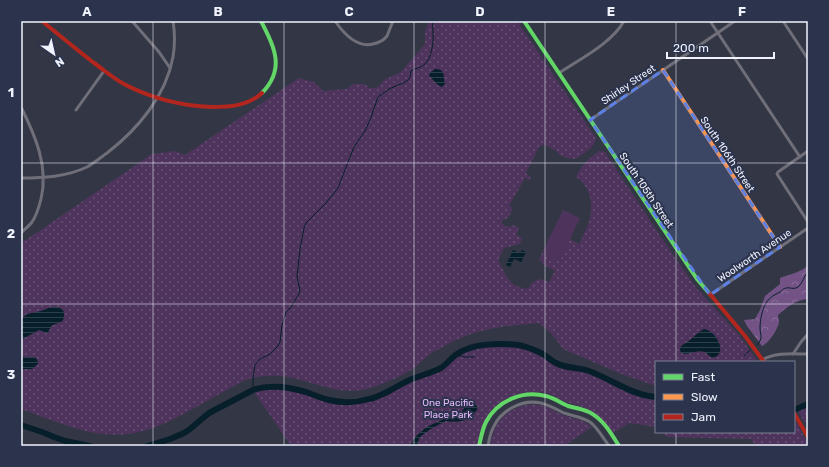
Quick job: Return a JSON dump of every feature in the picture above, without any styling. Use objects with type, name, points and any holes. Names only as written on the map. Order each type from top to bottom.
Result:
[{"type":"street","points":[[42,21],[80,53],[126,85],[150,96],[167,101],[207,107],[236,106],[251,101],[265,90],[273,77],[276,69],[276,61],[272,43],[261,21]]},
{"type":"street","points":[[132,21],[159,52],[170,68]]},
{"type":"street","points":[[21,178],[43,178],[69,174],[86,167],[120,143],[132,131],[154,103],[170,68],[175,45],[173,21]]},
{"type":"street","points":[[335,21],[346,34],[360,44],[372,44],[382,40],[386,36],[393,21]]},
{"type":"street","name":"South 105th Street","points":[[524,21],[682,258],[710,295],[745,336],[763,361]]},
{"type":"street","points":[[559,73],[609,39],[624,21]]},
{"type":"street","points":[[710,21],[800,157]]},
{"type":"street","name":"Shirley Street","points":[[590,120],[735,21]]},
{"type":"street","points":[[783,21],[808,58]]},
{"type":"street","name":"South 106th Street","points":[[663,70],[780,247]]},
{"type":"street","points":[[76,110],[104,71]]},
{"type":"street","points":[[21,107],[37,144],[41,159],[43,178],[43,192],[38,212],[31,223],[21,233]]},
{"type":"street","points":[[808,151],[777,174],[808,222]]},
{"type":"street","name":"Woolworth Avenue","points":[[710,295],[808,228]]},
{"type":"street","points":[[793,354],[808,334]]},
{"type":"street","points":[[763,361],[769,356],[808,354]]},
{"type":"street","points":[[479,446],[487,420],[494,411],[513,398],[536,394],[550,397],[569,406],[583,409],[594,415],[604,424],[620,446]]},
{"type":"street","points":[[488,446],[491,432],[500,417],[508,410],[524,403],[548,405],[589,422],[597,429],[609,446]]},
{"type":"street","points":[[795,415],[808,437]]},
{"type":"highlighted area","points":[[663,70],[780,247],[710,295],[590,120]]},
{"type":"green space","points":[[429,21],[517,21],[596,138],[591,148],[579,157],[573,159],[558,154],[558,152],[545,145],[539,147],[526,173],[531,178],[529,180],[525,178],[509,206],[513,208],[508,218],[501,221],[505,226],[510,227],[513,225],[519,228],[516,235],[522,238],[520,244],[504,248],[498,260],[506,276],[513,284],[526,289],[539,279],[549,282],[555,271],[542,264],[543,262],[539,260],[542,253],[560,261],[570,239],[579,244],[588,225],[591,205],[587,189],[582,181],[576,177],[583,165],[592,157],[599,151],[605,152],[662,239],[698,290],[739,335],[757,361],[655,361],[655,386],[619,373],[563,349],[552,334],[539,323],[480,331],[458,339],[433,352],[409,371],[387,382],[359,390],[331,388],[278,376],[250,378],[165,423],[150,429],[127,434],[111,435],[81,430],[21,409],[21,239],[23,242],[152,154],[175,151],[185,155],[299,78],[314,82],[323,91],[346,89],[354,84],[364,84],[370,88],[379,86],[384,80],[401,72],[425,44],[425,32]]},
{"type":"green space","points":[[563,210],[580,218],[560,261],[542,253]]},
{"type":"green space","points":[[808,265],[808,299],[796,302],[778,315],[779,322],[773,336],[762,346],[744,320],[755,319],[765,296],[780,284],[780,278],[799,271]]},
{"type":"green space","name":"One Pacific Place Park","points":[[490,344],[504,344],[529,348],[543,354],[564,367],[588,370],[636,392],[655,397],[655,427],[629,423],[613,433],[600,418],[588,409],[566,402],[546,393],[528,392],[510,397],[495,407],[483,425],[477,446],[291,446],[253,390],[267,387],[280,387],[343,402],[368,400],[434,371],[468,348]]},
{"type":"green space","points":[[808,404],[808,421],[804,422],[797,409]]},
{"type":"green space","name":"One Pacific Place Park","points":[[527,405],[546,407],[592,427],[564,446],[490,446],[494,431],[501,419],[512,410]]},
{"type":"green space","points":[[795,420],[808,446],[756,446],[751,439],[667,437],[662,433],[795,433]]},
{"type":"water","points":[[435,69],[441,70],[443,74],[445,84],[442,87],[429,76]]},
{"type":"water","points":[[513,250],[520,253],[522,250],[526,252],[521,263],[514,259],[510,267],[506,265]]},
{"type":"water","points":[[51,307],[58,307],[63,310],[63,320],[51,326],[48,333],[39,330],[21,340],[21,319],[27,314]]},
{"type":"water","points":[[704,329],[709,331],[717,338],[720,352],[717,356],[712,358],[701,351],[687,354],[681,353],[681,346]]},
{"type":"water","points":[[21,356],[34,357],[37,359],[38,364],[32,369],[21,369]]},
{"type":"water","points":[[475,404],[478,407],[476,412],[469,418],[456,422],[446,421],[421,436],[417,446],[410,446],[416,436],[424,429],[444,419],[458,416],[467,405]]},
{"type":"waterway","points":[[253,390],[255,365],[260,359],[270,354],[277,347],[280,342],[282,325],[286,312],[299,294],[300,290],[297,277],[300,249],[306,223],[326,203],[338,188],[354,147],[365,131],[370,120],[378,97],[389,89],[407,81],[410,77],[411,71],[427,62],[432,46],[433,21]]},
{"type":"waterway","points":[[757,345],[761,338],[760,322],[766,303],[774,295],[784,289],[798,287],[808,271]]},
{"type":"waterway","points":[[147,446],[184,433],[209,413],[259,388],[280,387],[300,390],[323,398],[344,402],[375,398],[407,381],[441,368],[464,350],[486,345],[502,344],[524,346],[541,353],[560,365],[589,371],[630,390],[647,396],[655,397]]},
{"type":"waterway","points":[[744,356],[750,350]]},
{"type":"waterway","points":[[456,355],[474,357]]},
{"type":"waterway","points":[[795,410],[808,404]]},
{"type":"waterway","points":[[21,425],[65,441],[90,446]]},
{"type":"traffic: fast","points":[[261,21],[270,40],[276,66],[274,75],[262,93]]},
{"type":"traffic: fast","points":[[524,21],[697,279],[709,293]]},
{"type":"traffic: fast","points":[[479,446],[486,422],[497,408],[511,399],[528,395],[549,397],[568,406],[594,415],[606,427],[619,446]]},
{"type":"traffic: slow","points":[[663,70],[780,247]]},
{"type":"traffic: jam","points":[[42,21],[87,58],[116,79],[134,89],[155,97],[189,105],[218,107],[245,103],[251,101],[262,93]]},
{"type":"traffic: jam","points":[[709,293],[745,336],[763,361]]},
{"type":"traffic: jam","points":[[795,415],[808,437]]}]
